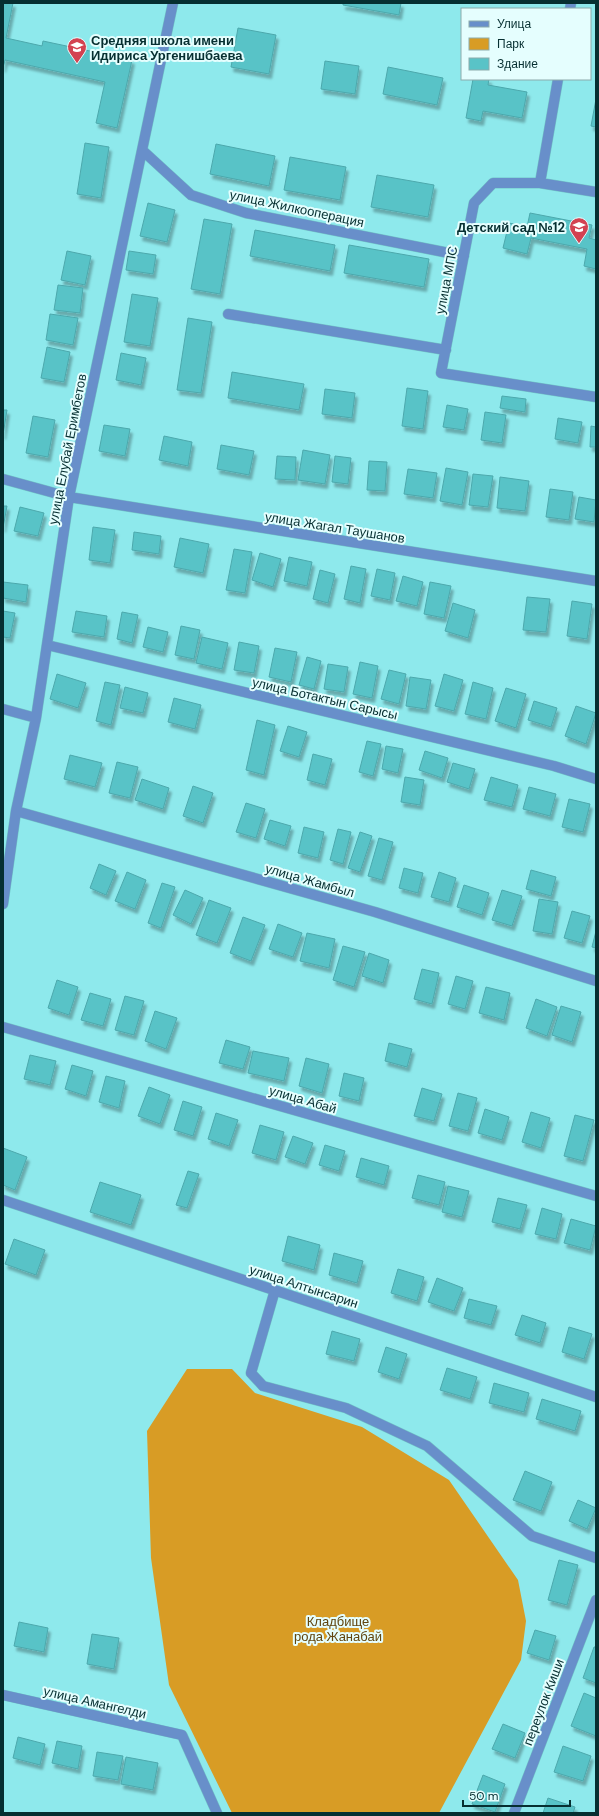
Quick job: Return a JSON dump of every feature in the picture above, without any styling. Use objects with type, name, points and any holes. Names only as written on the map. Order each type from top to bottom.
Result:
[{"type":"street","name":"улица Елубай Еримбетов","points":[[3,904],[4,883],[16,811],[36,718],[69,497],[173,3]]},
{"type":"street","points":[[540,183],[558,80]]},
{"type":"street","name":"улица Жилкооперация","points":[[142,150],[191,195],[246,213],[464,256]]},
{"type":"street","name":"улица МПС","points":[[596,192],[540,183],[493,183],[474,203],[441,373],[596,397]]},
{"type":"street","points":[[228,314],[446,350]]},
{"type":"street","name":"улица Жагал Таушанов","points":[[3,479],[69,497],[596,582]]},
{"type":"street","name":"улица Ботактын Сарысы","points":[[47,645],[554,766],[596,779]]},
{"type":"street","points":[[3,709],[36,718]]},
{"type":"street","name":"улица Жамбыл","points":[[16,811],[375,912],[596,981]]},
{"type":"street","name":"улица Абай","points":[[3,1027],[596,1196]]},
{"type":"street","name":"улица Алтынсарин","points":[[3,1200],[596,1397]]},
{"type":"street","points":[[275,1290],[251,1373],[263,1386],[346,1408],[427,1446],[532,1536],[596,1558]]},
{"type":"street","name":"переулок Киши","points":[[514,1813],[596,1600]]},
{"type":"street","name":"улица Амангелди","points":[[3,1695],[182,1735],[217,1813]]},
{"type":"green space","name":"Кладбище рода Жанабай","points":[[187,1369],[232,1369],[255,1393],[362,1427],[449,1480],[518,1580],[526,1621],[521,1660],[439,1813],[232,1813],[169,1685],[151,1558],[147,1431]]},
{"type":"building","name":"Средняя школа имени Идириса Ургенишбаева","points":[[3,3],[13,3],[6,38],[42,46],[43,41],[132,60],[117,128],[96,123],[105,82],[5,60],[3,68]]},
{"type":"building","points":[[343,3],[401,3],[399,15],[343,5]]},
{"type":"building","points":[[238,28],[276,35],[269,74],[231,67]]},
{"type":"building","points":[[325,61],[359,66],[355,94],[321,89]]},
{"type":"building","points":[[388,67],[443,78],[437,105],[383,94]]},
{"type":"building","points":[[473,80],[489,80],[488,85],[527,92],[522,118],[483,111],[481,121],[466,118]]},
{"type":"building","points":[[596,99],[596,127],[591,126]]},
{"type":"building","points":[[85,143],[109,147],[101,198],[77,194]]},
{"type":"building","points":[[216,144],[275,156],[269,186],[210,174]]},
{"type":"building","points":[[290,157],[346,167],[340,200],[284,190]]},
{"type":"building","points":[[377,175],[434,185],[428,217],[371,207]]},
{"type":"building","points":[[148,203],[175,210],[167,242],[140,236]]},
{"type":"building","name":"Детский сад №12","points":[[530,213],[592,225],[589,238],[596,240],[596,269],[584,266],[587,249],[531,238],[527,254],[503,248],[509,223],[527,227]]},
{"type":"building","points":[[204,219],[232,224],[220,294],[191,289]]},
{"type":"building","points":[[255,230],[335,245],[330,271],[250,256]]},
{"type":"building","points":[[349,245],[429,259],[424,287],[344,273]]},
{"type":"building","points":[[67,251],[91,256],[85,285],[61,280]]},
{"type":"building","points":[[129,251],[156,255],[153,274],[126,270]]},
{"type":"building","points":[[58,285],[83,288],[80,313],[54,310]]},
{"type":"building","points":[[132,294],[158,298],[150,346],[124,342]]},
{"type":"building","points":[[50,314],[78,318],[73,345],[46,340]]},
{"type":"building","points":[[188,318],[212,322],[201,393],[177,390]]},
{"type":"building","points":[[47,347],[70,352],[64,382],[41,378]]},
{"type":"building","points":[[121,353],[146,358],[141,385],[116,380]]},
{"type":"building","points":[[232,372],[304,384],[299,410],[228,398]]},
{"type":"building","points":[[407,388],[428,391],[423,429],[402,426]]},
{"type":"building","points":[[325,389],[355,393],[352,418],[322,414]]},
{"type":"building","points":[[502,396],[526,399],[525,412],[500,408]]},
{"type":"building","points":[[447,405],[468,409],[464,430],[443,427]]},
{"type":"building","points":[[3,410],[7,410],[3,435]]},
{"type":"building","points":[[485,412],[506,415],[502,443],[481,440]]},
{"type":"building","points":[[33,416],[55,420],[48,457],[26,453]]},
{"type":"building","points":[[558,418],[582,422],[578,443],[555,439]]},
{"type":"building","points":[[104,425],[130,429],[125,456],[99,451]]},
{"type":"building","points":[[591,426],[596,427],[596,447],[590,447]]},
{"type":"building","points":[[164,436],[192,442],[188,466],[159,460]]},
{"type":"building","points":[[221,445],[254,451],[249,475],[217,469]]},
{"type":"building","points":[[303,450],[330,455],[325,484],[298,480]]},
{"type":"building","points":[[277,456],[296,457],[295,480],[275,479]]},
{"type":"building","points":[[335,456],[351,458],[348,484],[332,482]]},
{"type":"building","points":[[369,461],[387,462],[385,491],[367,490]]},
{"type":"building","points":[[446,468],[468,472],[462,505],[440,501]]},
{"type":"building","points":[[408,469],[437,473],[433,498],[404,494]]},
{"type":"building","points":[[473,474],[493,476],[488,507],[469,505]]},
{"type":"building","points":[[500,477],[529,481],[525,511],[497,508]]},
{"type":"building","points":[[550,489],[573,492],[569,520],[546,517]]},
{"type":"building","points":[[579,497],[596,500],[594,522],[575,519]]},
{"type":"building","points":[[3,506],[7,506],[3,528]]},
{"type":"building","points":[[20,507],[44,513],[38,536],[14,531]]},
{"type":"building","points":[[93,527],[115,530],[110,563],[89,560]]},
{"type":"building","points":[[134,532],[161,536],[159,554],[132,550]]},
{"type":"building","points":[[180,538],[209,544],[203,573],[174,567]]},
{"type":"building","points":[[234,549],[252,552],[245,593],[226,590]]},
{"type":"building","points":[[260,553],[281,559],[273,587],[252,580]]},
{"type":"building","points":[[289,557],[312,562],[307,586],[284,581]]},
{"type":"building","points":[[351,566],[366,569],[360,603],[344,599]]},
{"type":"building","points":[[377,569],[395,573],[390,600],[371,596]]},
{"type":"building","points":[[320,570],[335,574],[328,603],[313,599]]},
{"type":"building","points":[[403,576],[423,582],[417,606],[396,601]]},
{"type":"building","points":[[3,582],[28,585],[26,602],[3,598]]},
{"type":"building","points":[[430,582],[451,586],[444,618],[424,614]]},
{"type":"building","points":[[527,597],[550,599],[546,632],[523,630]]},
{"type":"building","points":[[572,601],[592,604],[587,639],[567,636]]},
{"type":"building","points":[[453,603],[475,610],[468,638],[445,631]]},
{"type":"building","points":[[3,611],[15,613],[10,638],[3,637]]},
{"type":"building","points":[[76,611],[107,616],[104,637],[72,632]]},
{"type":"building","points":[[122,612],[138,615],[132,643],[117,639]]},
{"type":"building","points":[[181,626],[200,630],[194,659],[175,655]]},
{"type":"building","points":[[148,627],[168,632],[163,652],[143,647]]},
{"type":"building","points":[[202,637],[228,643],[222,669],[196,663]]},
{"type":"building","points":[[239,642],[259,646],[254,673],[234,670]]},
{"type":"building","points":[[275,648],[297,652],[291,682],[269,677]]},
{"type":"building","points":[[307,657],[321,661],[314,689],[299,685]]},
{"type":"building","points":[[360,662],[378,666],[372,698],[353,694]]},
{"type":"building","points":[[328,664],[348,667],[344,692],[324,689]]},
{"type":"building","points":[[389,670],[406,674],[399,704],[381,699]]},
{"type":"building","points":[[57,674],[86,683],[78,708],[50,699]]},
{"type":"building","points":[[444,674],[463,680],[454,711],[435,706]]},
{"type":"building","points":[[410,677],[431,680],[426,709],[406,706]]},
{"type":"building","points":[[105,682],[120,685],[111,725],[96,721]]},
{"type":"building","points":[[473,682],[493,688],[486,719],[465,714]]},
{"type":"building","points":[[125,687],[148,693],[143,713],[120,708]]},
{"type":"building","points":[[506,688],[526,694],[516,728],[495,721]]},
{"type":"building","points":[[174,698],[201,705],[195,729],[168,722]]},
{"type":"building","points":[[534,701],[557,708],[551,727],[528,720]]},
{"type":"building","points":[[576,706],[596,713],[586,744],[565,736]]},
{"type":"building","points":[[257,720],[275,725],[264,775],[246,770]]},
{"type":"building","points":[[288,726],[307,732],[299,757],[280,751]]},
{"type":"building","points":[[367,741],[381,744],[373,776],[359,772]]},
{"type":"building","points":[[386,746],[403,749],[398,773],[382,769]]},
{"type":"building","points":[[425,751],[448,758],[442,778],[419,770]]},
{"type":"building","points":[[313,754],[332,759],[325,785],[307,780]]},
{"type":"building","points":[[70,755],[102,763],[95,787],[64,779]]},
{"type":"building","points":[[117,762],[138,767],[130,798],[109,793]]},
{"type":"building","points":[[453,763],[475,769],[469,789],[447,782]]},
{"type":"building","points":[[405,777],[424,780],[420,805],[401,802]]},
{"type":"building","points":[[491,777],[518,785],[512,807],[484,800]]},
{"type":"building","points":[[142,779],[169,788],[163,809],[135,800]]},
{"type":"building","points":[[193,786],[213,793],[203,823],[183,816]]},
{"type":"building","points":[[529,787],[556,794],[550,816],[523,809]]},
{"type":"building","points":[[569,799],[590,804],[583,832],[562,827]]},
{"type":"building","points":[[246,803],[265,809],[256,838],[236,832]]},
{"type":"building","points":[[270,820],[291,826],[285,846],[264,839]]},
{"type":"building","points":[[304,827],[324,832],[318,858],[298,853]]},
{"type":"building","points":[[338,829],[351,832],[343,864],[330,860]]},
{"type":"building","points":[[360,832],[372,836],[360,872],[348,868]]},
{"type":"building","points":[[379,838],[393,842],[382,880],[368,876]]},
{"type":"building","points":[[99,864],[116,871],[106,895],[90,888]]},
{"type":"building","points":[[404,868],[423,873],[418,893],[399,888]]},
{"type":"building","points":[[531,870],[556,877],[551,896],[526,889]]},
{"type":"building","points":[[127,872],[146,880],[135,909],[115,901]]},
{"type":"building","points":[[439,872],[456,878],[449,902],[431,897]]},
{"type":"building","points":[[162,883],[175,887],[161,928],[148,923]]},
{"type":"building","points":[[464,885],[489,893],[482,915],[457,907]]},
{"type":"building","points":[[185,890],[203,898],[191,924],[173,915]]},
{"type":"building","points":[[502,890],[522,896],[512,926],[492,920]]},
{"type":"building","points":[[539,899],[558,902],[552,934],[533,931]]},
{"type":"building","points":[[209,900],[231,908],[217,943],[196,935]]},
{"type":"building","points":[[572,911],[590,916],[582,943],[564,938]]},
{"type":"building","points":[[243,917],[265,925],[251,961],[230,953]]},
{"type":"building","points":[[278,924],[302,933],[293,957],[269,949]]},
{"type":"building","points":[[596,931],[596,948],[592,947]]},
{"type":"building","points":[[307,933],[335,939],[329,968],[300,961]]},
{"type":"building","points":[[343,946],[365,952],[354,987],[333,980]]},
{"type":"building","points":[[369,953],[389,960],[383,983],[362,976]]},
{"type":"building","points":[[422,969],[439,973],[432,1004],[414,999]]},
{"type":"building","points":[[456,976],[473,981],[465,1009],[448,1004]]},
{"type":"building","points":[[57,980],[78,987],[69,1015],[48,1008]]},
{"type":"building","points":[[486,987],[510,993],[504,1020],[479,1013]]},
{"type":"building","points":[[90,993],[111,999],[103,1026],[81,1020]]},
{"type":"building","points":[[125,996],[144,1001],[134,1035],[115,1030]]},
{"type":"building","points":[[536,999],[557,1007],[547,1036],[526,1028]]},
{"type":"building","points":[[561,1006],[581,1012],[572,1042],[552,1035]]},
{"type":"building","points":[[155,1011],[177,1018],[166,1049],[145,1041]]},
{"type":"building","points":[[226,1040],[250,1047],[243,1069],[219,1063]]},
{"type":"building","points":[[389,1043],[412,1049],[407,1067],[385,1061]]},
{"type":"building","points":[[253,1051],[289,1058],[284,1081],[248,1073]]},
{"type":"building","points":[[30,1055],[56,1061],[50,1085],[24,1079]]},
{"type":"building","points":[[306,1058],[329,1064],[322,1093],[299,1086]]},
{"type":"building","points":[[72,1065],[93,1071],[86,1096],[65,1089]]},
{"type":"building","points":[[344,1073],[364,1078],[359,1101],[339,1096]]},
{"type":"building","points":[[106,1076],[125,1081],[119,1108],[99,1102]]},
{"type":"building","points":[[149,1087],[170,1095],[160,1124],[138,1116]]},
{"type":"building","points":[[422,1088],[442,1094],[434,1121],[414,1116]]},
{"type":"building","points":[[458,1093],[477,1098],[468,1131],[449,1126]]},
{"type":"building","points":[[183,1101],[202,1107],[193,1136],[174,1130]]},
{"type":"building","points":[[485,1109],[509,1117],[502,1140],[478,1133]]},
{"type":"building","points":[[531,1112],[550,1118],[541,1148],[522,1142]]},
{"type":"building","points":[[216,1113],[238,1120],[229,1146],[208,1139]]},
{"type":"building","points":[[575,1115],[594,1120],[583,1161],[564,1156]]},
{"type":"building","points":[[260,1125],[284,1132],[276,1160],[252,1153]]},
{"type":"building","points":[[293,1136],[313,1143],[305,1164],[285,1157]]},
{"type":"building","points":[[325,1145],[345,1151],[339,1171],[319,1165]]},
{"type":"building","points":[[3,1148],[27,1157],[15,1190],[3,1185]]},
{"type":"building","points":[[361,1158],[389,1166],[384,1185],[356,1177]]},
{"type":"building","points":[[188,1171],[199,1174],[187,1208],[176,1205]]},
{"type":"building","points":[[418,1175],[445,1182],[439,1205],[412,1198]]},
{"type":"building","points":[[100,1182],[141,1195],[131,1225],[90,1212]]},
{"type":"building","points":[[448,1186],[469,1191],[462,1217],[442,1212]]},
{"type":"building","points":[[498,1198],[527,1205],[520,1229],[492,1222]]},
{"type":"building","points":[[542,1208],[562,1214],[556,1239],[535,1234]]},
{"type":"building","points":[[571,1219],[596,1226],[590,1250],[564,1243]]},
{"type":"building","points":[[288,1236],[320,1245],[314,1270],[282,1261]]},
{"type":"building","points":[[14,1239],[45,1250],[36,1275],[5,1264]]},
{"type":"building","points":[[334,1253],[363,1261],[357,1283],[329,1275]]},
{"type":"building","points":[[398,1269],[424,1277],[417,1301],[391,1293]]},
{"type":"building","points":[[437,1278],[463,1288],[454,1311],[428,1302]]},
{"type":"building","points":[[469,1299],[497,1306],[491,1325],[464,1318]]},
{"type":"building","points":[[522,1315],[546,1323],[540,1343],[515,1335]]},
{"type":"building","points":[[569,1327],[592,1334],[584,1359],[562,1352]]},
{"type":"building","points":[[332,1331],[360,1339],[354,1361],[326,1354]]},
{"type":"building","points":[[386,1347],[407,1354],[399,1379],[378,1372]]},
{"type":"building","points":[[447,1368],[477,1377],[470,1399],[440,1390]]},
{"type":"building","points":[[494,1383],[529,1393],[524,1412],[489,1403]]},
{"type":"building","points":[[542,1399],[581,1411],[575,1431],[536,1419]]},
{"type":"building","points":[[525,1471],[552,1482],[541,1511],[513,1500]]},
{"type":"building","points":[[578,1500],[596,1508],[587,1529],[569,1521]]},
{"type":"building","points":[[559,1560],[578,1565],[567,1605],[548,1600]]},
{"type":"building","points":[[19,1622],[48,1628],[44,1652],[14,1646]]},
{"type":"building","points":[[535,1630],[556,1636],[549,1660],[527,1653]]},
{"type":"building","points":[[92,1634],[119,1638],[114,1669],[87,1664]]},
{"type":"building","points":[[594,1647],[596,1647],[596,1683],[583,1678]]},
{"type":"building","points":[[584,1693],[596,1698],[596,1736],[571,1726]]},
{"type":"building","points":[[503,1724],[525,1733],[515,1758],[492,1749]]},
{"type":"building","points":[[18,1737],[45,1744],[40,1765],[13,1758]]},
{"type":"building","points":[[57,1741],[82,1746],[78,1769],[52,1763]]},
{"type":"building","points":[[563,1746],[591,1756],[583,1781],[554,1772]]},
{"type":"building","points":[[97,1752],[123,1756],[118,1780],[93,1776]]},
{"type":"building","points":[[126,1757],[158,1763],[153,1790],[121,1784]]},
{"type":"building","points":[[483,1775],[505,1784],[495,1812],[472,1804]]},
{"type":"building","points":[[548,1798],[575,1807],[573,1813],[543,1813]]},
{"type":"place","name":"Средняя школа имени Идириса Ургенишбаева","points":[[77,64]]},
{"type":"place","name":"Детский сад №12","points":[[579,244]]}]
